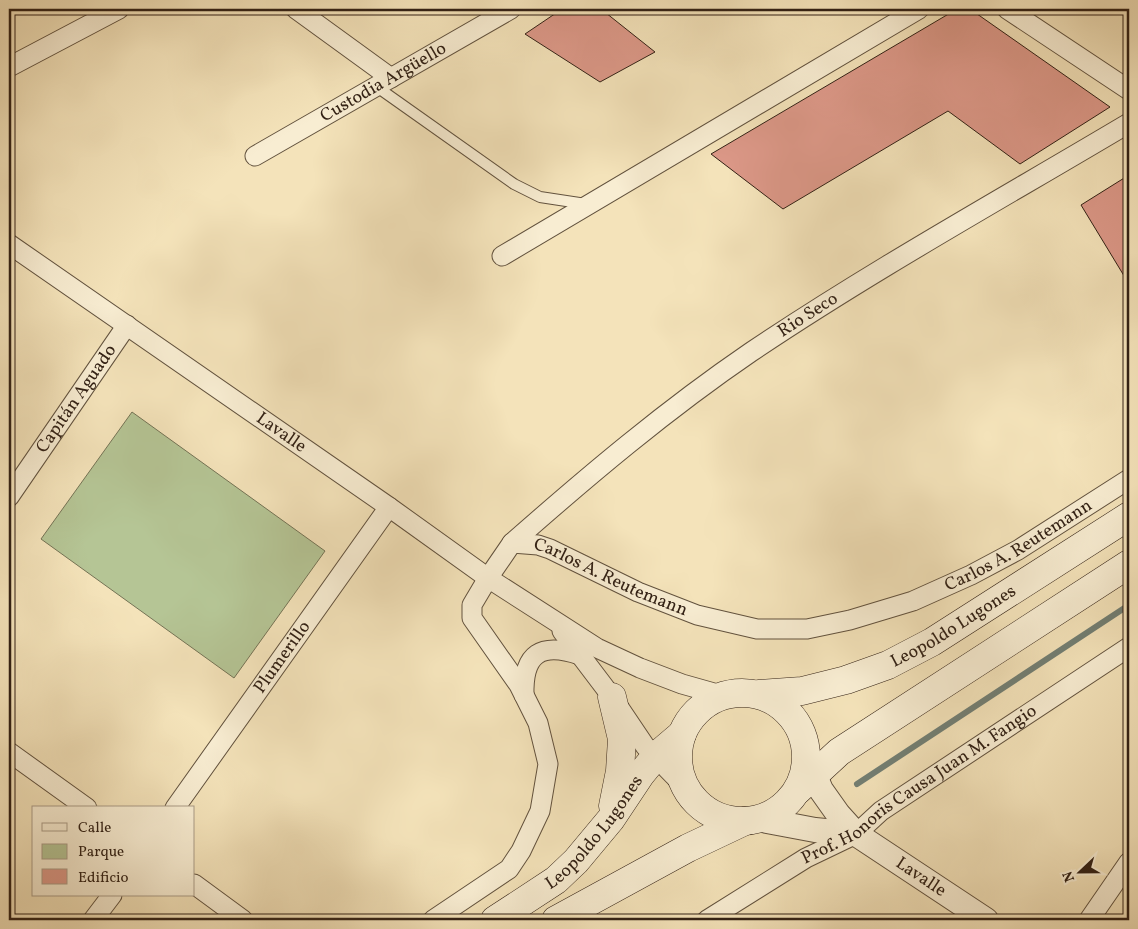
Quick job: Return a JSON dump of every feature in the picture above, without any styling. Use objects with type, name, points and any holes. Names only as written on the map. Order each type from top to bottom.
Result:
[{"type":"main road","name":"Leopoldo Lugones","points":[[759,694],[802,690],[846,680],[888,665],[932,642],[1129,516]]},
{"type":"main road","points":[[556,920],[688,848],[751,820],[773,813],[787,803],[806,774],[1129,564]]},
{"type":"main road","points":[[751,820],[728,819],[712,813],[698,803],[687,789],[680,772],[678,753],[682,734],[691,717],[705,704],[721,695],[740,692],[759,694],[774,701],[788,711],[798,725],[804,740],[806,774]]},
{"type":"main road","points":[[611,819],[620,771],[622,740],[612,697]]},
{"type":"main road","name":"Leopoldo Lugones","points":[[494,920],[556,880],[594,841],[611,819],[627,793],[655,758],[682,734]]},
{"type":"street","points":[[9,67],[119,9]]},
{"type":"street","points":[[296,9],[384,82]]},
{"type":"street","name":"Custodia Argüello","points":[[255,156],[512,9]]},
{"type":"street","points":[[502,256],[919,9]]},
{"type":"street","points":[[1007,9],[1129,90]]},
{"type":"street","name":"Rio Seco","points":[[512,544],[592,473],[750,353],[820,307],[1129,123]]},
{"type":"street","name":"Lavalle","points":[[9,244],[127,324],[488,578],[597,648],[640,668],[682,684],[721,695]]},
{"type":"street","name":"Capitán Aguado","points":[[9,497],[127,324]]},
{"type":"street","name":"Carlos A. Reutemann","points":[[433,920],[509,868],[521,851],[540,811],[548,764],[538,723],[519,685],[472,618],[472,605],[512,544],[538,544],[550,548],[638,592],[696,615],[757,629],[807,629],[850,620],[912,601],[972,575],[1018,550],[1129,479]]},
{"type":"street","name":"Plumerillo","points":[[176,806],[389,507]]},
{"type":"street","points":[[554,620],[655,758],[687,789]]},
{"type":"street","name":"Prof. Honoris Causa Juan M. Fangio","points":[[707,920],[806,858],[856,834],[881,811],[1129,647]]},
{"type":"street","points":[[524,694],[524,678],[527,664],[538,654],[553,649],[562,649],[580,655]]},
{"type":"street","points":[[9,752],[84,806]]},
{"type":"street","points":[[806,774],[856,834]]},
{"type":"street","points":[[751,820],[856,834]]},
{"type":"street","name":"Lavalle","points":[[856,834],[986,920]]},
{"type":"street","points":[[1089,920],[1129,862]]},
{"type":"street","points":[[195,885],[243,920]]},
{"type":"street","points":[[93,920],[111,896]]},
{"type":"lane","points":[[384,82],[514,184],[540,197],[590,204]]},
{"type":"green space","points":[[132,412],[325,551],[234,678],[41,539]]},
{"type":"building","points":[[562,9],[601,9],[655,52],[600,82],[525,34]]},
{"type":"building","points":[[957,9],[970,9],[1110,107],[1020,164],[948,111],[783,209],[711,154]]},
{"type":"building","points":[[1129,175],[1129,284],[1081,205]]},
{"type":"waterway","points":[[857,784],[1129,605]]}]
